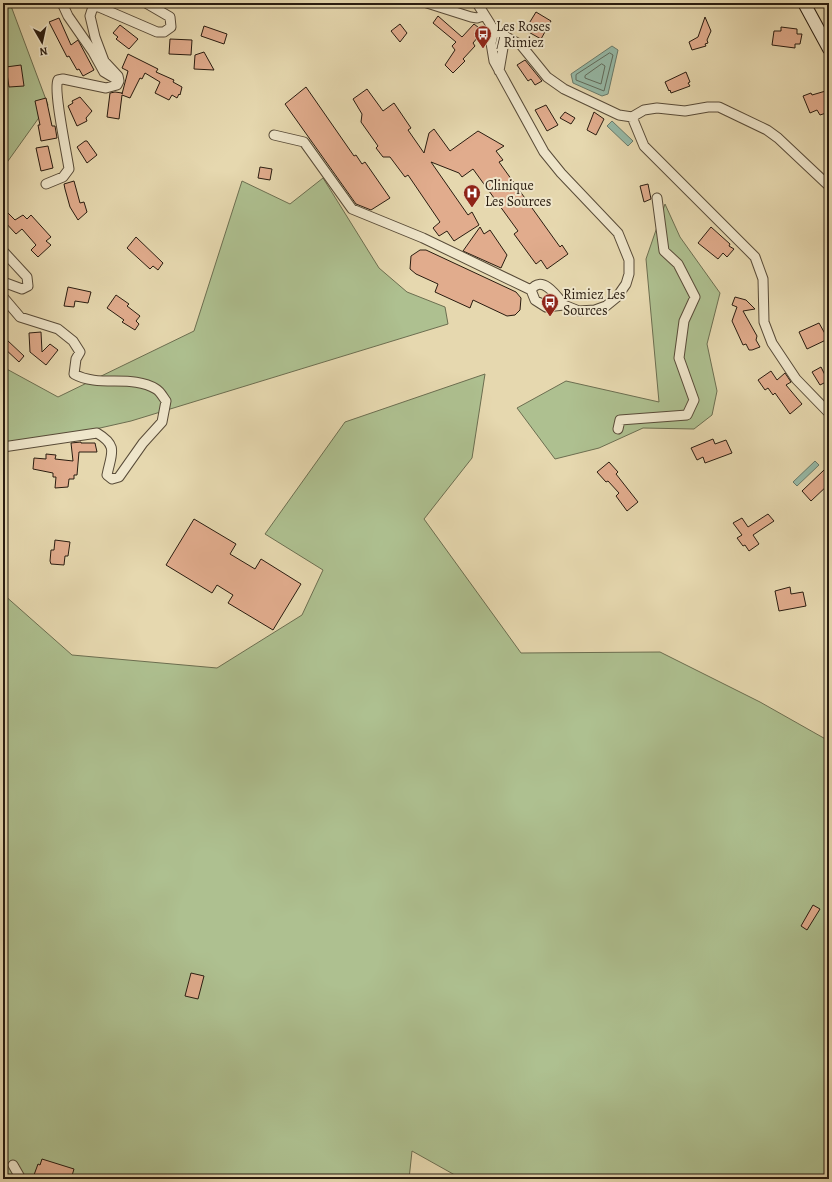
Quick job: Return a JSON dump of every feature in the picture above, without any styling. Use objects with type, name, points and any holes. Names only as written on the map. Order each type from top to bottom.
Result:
[{"type":"street","points":[[62,3],[68,16],[93,52],[104,72],[119,81]]},
{"type":"street","points":[[119,81],[118,76],[104,61],[95,37],[90,16],[93,7],[99,7],[157,32],[164,32],[171,27],[170,17],[146,3]]},
{"type":"street","points":[[427,3],[471,17],[477,18],[483,16]]},
{"type":"street","points":[[477,3],[483,16],[494,30],[521,45],[547,77],[564,89],[619,115],[632,117],[644,110],[657,108],[685,111],[708,107],[719,107],[767,130],[778,138],[829,186]]},
{"type":"street","points":[[804,3],[829,49]]},
{"type":"street","points":[[494,30],[491,47],[494,61],[544,152],[561,173],[618,233],[629,260],[629,274],[626,284],[617,297],[606,306],[594,310],[578,311],[564,305],[550,289],[542,284],[536,285],[531,290]]},
{"type":"street","points":[[499,71],[505,36]]},
{"type":"street","points":[[46,184],[63,177],[69,169],[58,100],[56,83],[58,80],[63,79],[106,88],[117,85],[119,81]]},
{"type":"street","points":[[632,117],[644,146],[755,257],[763,279],[764,322],[772,343],[796,379],[829,413]]},
{"type":"street","points":[[274,134],[304,142],[352,209],[423,238],[531,290],[535,300],[546,307],[564,305]]},
{"type":"street","points":[[618,429],[620,420],[687,415],[694,400],[679,358],[684,321],[695,297],[678,264],[664,251],[657,198]]},
{"type":"street","points":[[3,251],[27,277],[28,286],[22,289],[3,282]]},
{"type":"street","points":[[3,297],[20,317],[58,329],[73,341],[80,352],[76,359],[74,374],[83,379],[144,383],[158,390],[166,401],[162,422],[143,443],[119,477],[112,479],[107,475],[113,453],[107,439],[97,433],[3,447]]},
{"type":"street","points":[[13,1165],[21,1179]]},
{"type":"shaded area","points":[[11,6],[48,105],[3,168],[3,7]]},
{"type":"shaded area","points":[[323,178],[379,268],[407,292],[445,307],[448,324],[131,421],[100,428],[3,444],[3,367],[58,397],[194,331],[242,181],[290,204]]},
{"type":"shaded area","points":[[665,204],[680,237],[720,293],[707,344],[717,391],[712,415],[694,429],[643,428],[599,448],[555,459],[517,408],[566,381],[659,402],[646,259]]},
{"type":"shaded area","points":[[485,374],[472,458],[424,519],[521,653],[660,652],[760,702],[829,741],[829,1179],[462,1179],[412,1151],[409,1179],[3,1179],[3,594],[72,655],[217,668],[302,615],[323,570],[265,534],[345,422]]},
{"type":"water","points":[[612,46],[618,50],[608,94],[602,96],[573,83],[571,74]]},
{"type":"water","points":[[612,121],[633,141],[628,146],[607,126]]},
{"type":"water","points":[[815,461],[819,465],[797,486],[793,482]]},
{"type":"building","points":[[536,12],[551,21],[541,39],[525,30]]},
{"type":"building","points":[[438,16],[462,37],[474,24],[483,31],[473,43],[475,46],[463,59],[465,61],[453,73],[445,65],[455,50],[452,46],[456,42],[433,23]]},
{"type":"building","points":[[705,17],[711,31],[707,40],[708,43],[705,44],[706,46],[692,50],[689,42],[698,37]]},
{"type":"building","points":[[59,18],[71,45],[78,40],[94,70],[83,76],[79,69],[77,70],[69,56],[67,57],[49,22]]},
{"type":"building","points":[[400,24],[407,33],[400,42],[391,31]]},
{"type":"building","points":[[120,25],[138,39],[129,49],[116,39],[118,37],[113,33]]},
{"type":"building","points":[[204,26],[227,34],[224,44],[201,36]]},
{"type":"building","points":[[781,27],[797,29],[797,34],[802,34],[800,44],[795,44],[795,48],[772,45],[774,31],[781,31]]},
{"type":"building","points":[[170,39],[192,40],[191,55],[169,54]]},
{"type":"building","points":[[204,52],[214,70],[194,69],[195,55]]},
{"type":"building","points":[[128,54],[158,69],[156,72],[174,80],[173,82],[182,87],[180,95],[179,94],[177,98],[172,95],[169,100],[155,93],[160,82],[145,73],[142,79],[140,78],[130,98],[122,95],[119,119],[107,117],[110,93],[115,92],[122,94],[128,71],[122,68]]},
{"type":"building","points":[[525,60],[542,81],[535,85],[531,79],[528,81],[517,65]]},
{"type":"building","points":[[21,65],[24,86],[9,87],[6,67]]},
{"type":"building","points":[[686,72],[690,86],[671,93],[665,82]]},
{"type":"building","points":[[306,87],[354,156],[356,155],[362,164],[365,162],[390,198],[371,210],[356,204],[285,104]]},
{"type":"building","points":[[367,89],[383,111],[394,103],[411,128],[408,130],[424,153],[429,133],[434,129],[450,151],[478,131],[504,146],[496,151],[503,160],[499,162],[560,247],[562,245],[568,254],[547,269],[541,260],[536,264],[514,234],[518,231],[473,169],[462,177],[459,173],[431,162],[468,215],[472,212],[479,225],[454,241],[447,231],[439,236],[433,228],[440,222],[408,175],[405,177],[390,157],[383,157],[376,148],[378,146],[361,122],[362,114],[353,99]]},
{"type":"building","points":[[829,90],[829,112],[820,115],[817,110],[810,113],[803,96]]},
{"type":"building","points":[[80,97],[92,111],[86,118],[87,121],[77,126],[68,106],[73,103],[72,101]]},
{"type":"building","points":[[46,98],[52,126],[55,126],[57,138],[41,141],[38,125],[40,125],[35,101]]},
{"type":"building","points":[[546,105],[558,125],[547,131],[535,110]]},
{"type":"building","points":[[565,112],[575,118],[571,124],[560,118]]},
{"type":"building","points":[[594,112],[604,119],[596,135],[587,130]]},
{"type":"building","points":[[87,141],[97,155],[87,163],[77,147]]},
{"type":"building","points":[[48,146],[53,168],[41,171],[36,148]]},
{"type":"building","points":[[260,167],[272,169],[270,180],[258,178]]},
{"type":"building","points":[[74,181],[80,203],[84,202],[87,212],[78,220],[70,207],[64,184]]},
{"type":"building","points":[[648,184],[651,199],[644,202],[640,186]]},
{"type":"building","points":[[3,208],[15,220],[23,215],[27,219],[31,215],[51,237],[46,241],[51,245],[38,257],[31,250],[36,245],[22,229],[16,234],[3,220]]},
{"type":"building","points":[[480,227],[484,234],[490,230],[507,255],[501,268],[463,251]]},
{"type":"building","points":[[711,227],[730,244],[729,246],[734,249],[727,257],[723,253],[718,259],[698,243]]},
{"type":"building","points":[[136,237],[163,263],[158,270],[153,266],[150,269],[127,248]]},
{"type":"building","points":[[420,250],[426,250],[516,292],[521,298],[520,310],[515,315],[507,316],[473,300],[470,308],[435,292],[438,284],[416,274],[410,269],[411,256]]},
{"type":"building","points":[[68,287],[91,292],[88,303],[75,301],[74,307],[64,306]]},
{"type":"building","points":[[116,295],[129,304],[127,306],[140,316],[136,321],[139,324],[135,330],[122,322],[124,320],[107,308]]},
{"type":"building","points":[[735,297],[746,300],[755,309],[743,311],[757,336],[756,340],[760,347],[749,350],[746,344],[743,345],[732,321],[737,307],[732,305]]},
{"type":"building","points":[[819,323],[828,339],[807,349],[799,332]]},
{"type":"building","points":[[41,332],[42,352],[50,344],[58,350],[46,365],[30,352],[29,333]]},
{"type":"building","points":[[7,340],[24,356],[19,362],[3,347],[3,344]]},
{"type":"building","points":[[821,367],[828,381],[820,385],[812,372]]},
{"type":"building","points":[[771,371],[777,380],[785,373],[791,382],[786,385],[802,404],[790,414],[775,393],[773,395],[768,388],[765,390],[758,380]]},
{"type":"building","points":[[713,439],[715,444],[726,440],[732,453],[705,463],[703,457],[697,460],[691,448]]},
{"type":"building","points":[[71,443],[95,443],[97,452],[79,452],[77,475],[74,475],[74,479],[69,479],[68,487],[55,488],[56,477],[53,477],[53,473],[33,469],[34,458],[46,459],[46,454],[56,455],[55,459],[73,461]]},
{"type":"building","points":[[609,462],[618,472],[616,474],[638,502],[627,511],[616,496],[619,493],[597,472]]},
{"type":"building","points":[[824,470],[829,476],[829,484],[811,501],[802,491]]},
{"type":"building","points":[[768,514],[774,521],[753,535],[759,544],[749,551],[737,538],[742,535],[733,523],[742,518],[748,527]]},
{"type":"building","points":[[194,519],[236,544],[230,554],[255,569],[261,559],[301,584],[273,630],[228,603],[233,595],[217,585],[212,593],[166,565]]},
{"type":"building","points":[[55,540],[70,542],[68,556],[65,556],[64,565],[51,564],[51,550],[54,550]]},
{"type":"building","points":[[790,587],[791,594],[803,592],[806,606],[779,611],[775,591]]},
{"type":"building","points":[[813,905],[820,909],[807,930],[801,926]]},
{"type":"building","points":[[191,973],[204,976],[198,999],[185,996]]},
{"type":"building","points":[[42,1159],[74,1169],[71,1179],[47,1179],[34,1175],[38,1164],[40,1165]]},
{"type":"place","name":"Les Roses / Rimiez","points":[[483,49]]},
{"type":"place","name":"Clinique Les Sources","points":[[472,208]]},
{"type":"place","name":"Rimiez Les Sources","points":[[550,317]]}]
